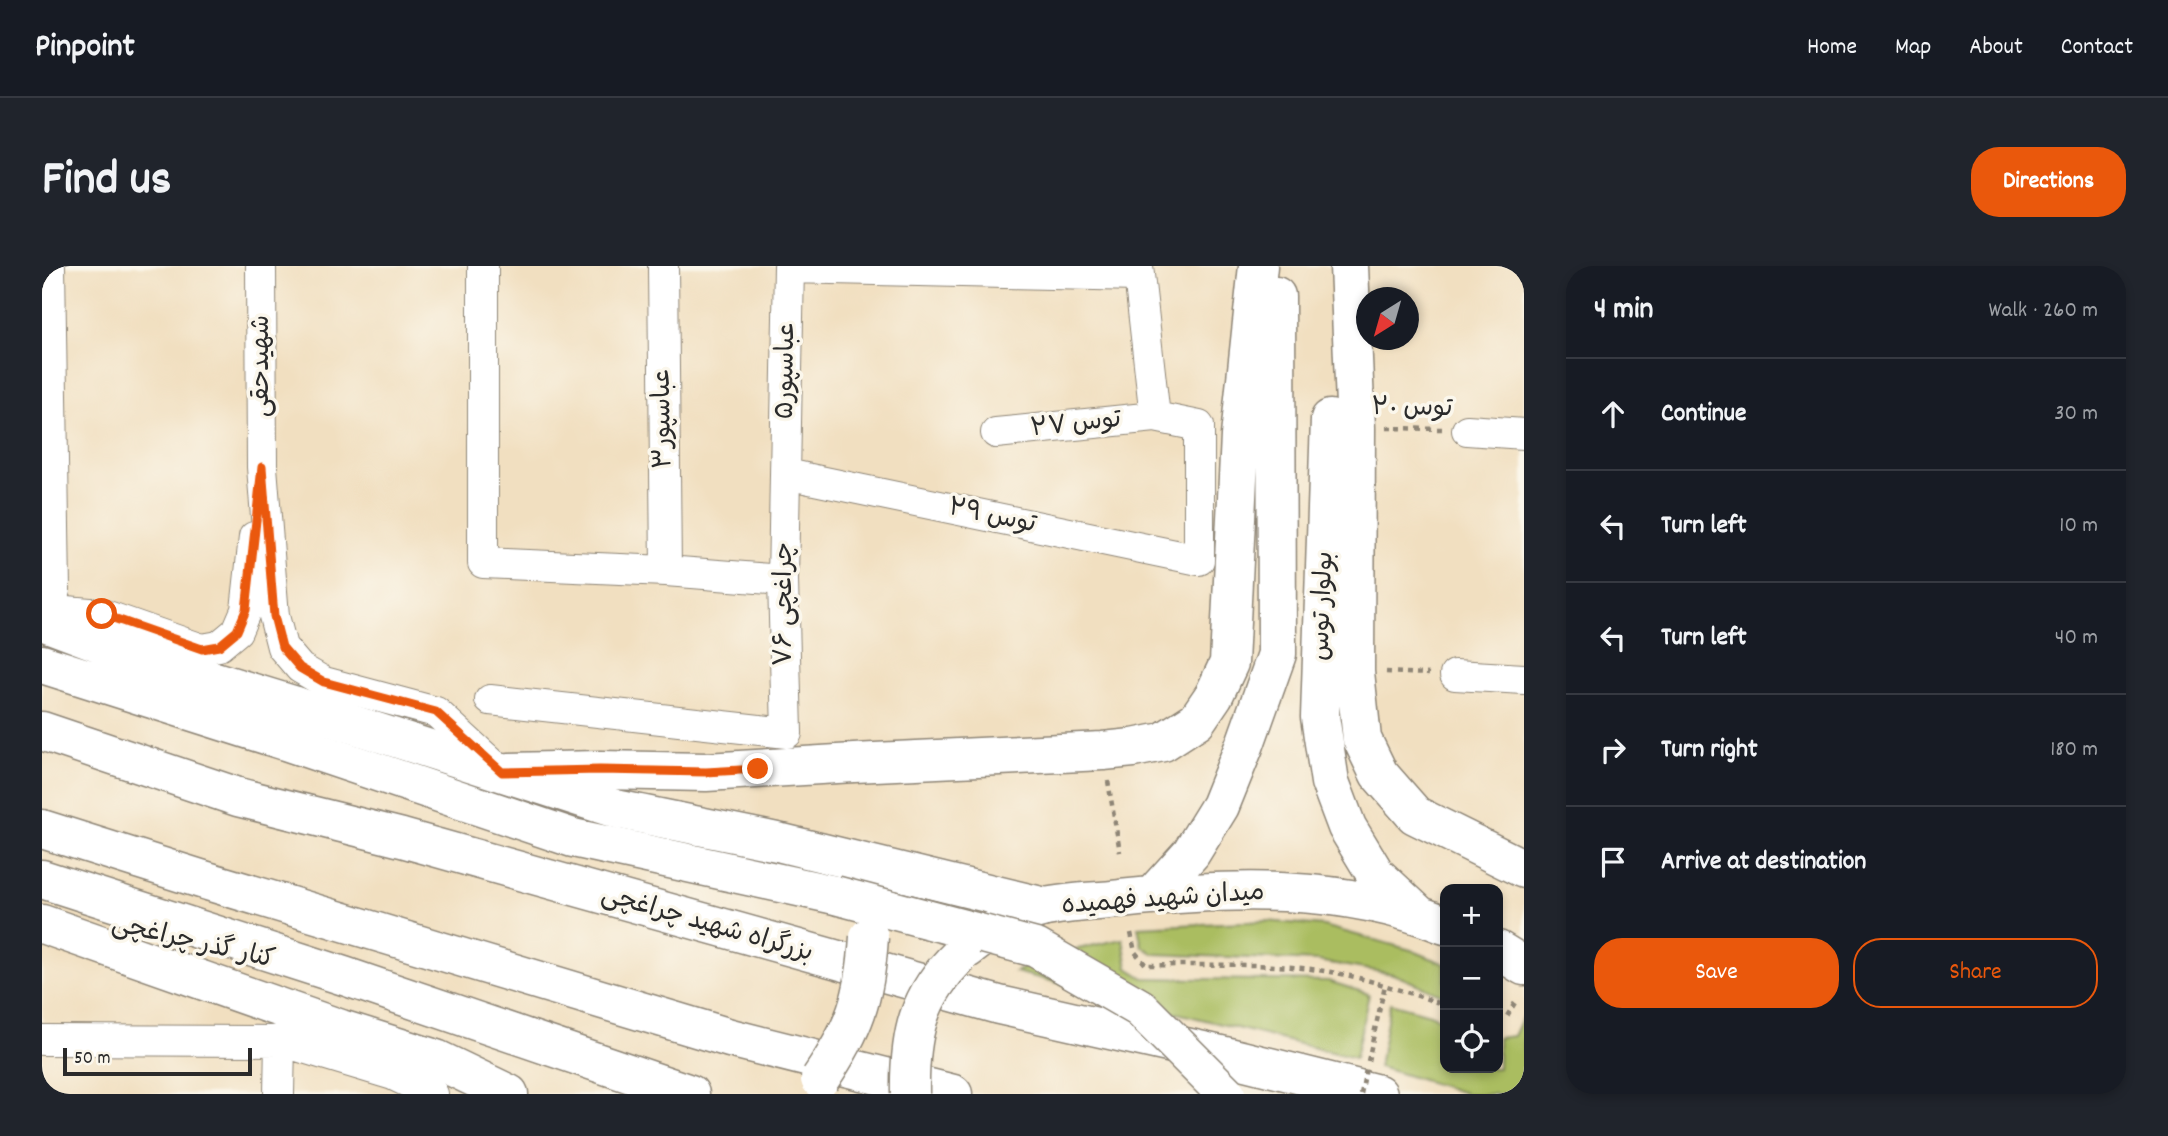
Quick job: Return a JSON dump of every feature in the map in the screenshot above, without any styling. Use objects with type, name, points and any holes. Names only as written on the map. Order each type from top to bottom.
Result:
[{"type":"main road","points":[[502,772],[706,772],[854,762],[1103,751],[1163,742],[1197,720],[1214,695],[1229,663],[1240,436],[1258,266]]},
{"type":"main road","name":"بولوار توس","points":[[1152,896],[1191,853],[1220,806],[1277,654],[1276,266]]},
{"type":"main road","name":"بولوار توس","points":[[1336,266],[1320,716],[1330,782],[1347,827],[1377,875],[1432,920]]},
{"type":"main road","points":[[1349,266],[1356,428],[1355,671],[1362,739],[1379,774],[1415,815],[1524,869]]},
{"type":"main road","points":[[46,607],[146,660],[615,809],[782,843],[1045,907]]},
{"type":"main road","points":[[42,664],[288,742],[573,838],[835,895],[1036,948],[1140,1008],[1226,1094]]},
{"type":"main road","name":"بزرگراه شهید چراغچی","points":[[42,731],[238,797],[402,838],[999,1005],[1221,1055],[1372,1081]]},
{"type":"main road","points":[[42,829],[730,1038],[953,1094]]},
{"type":"main road","points":[[812,1086],[842,1048],[858,1012],[867,975],[869,937],[865,899],[854,862]]},
{"type":"main road","points":[[42,879],[344,976],[690,1094]]},
{"type":"main road","name":"میدان شهید فهمیده","points":[[911,1094],[912,1041],[920,1008],[942,972],[992,929],[1045,907],[1152,896],[1272,892],[1337,896],[1432,920]]},
{"type":"main road","name":"کنار گذر چراغچی","points":[[42,909],[344,976]]},
{"type":"main road","points":[[42,923],[341,1029],[436,1059],[509,1094]]},
{"type":"main road","points":[[1503,958],[1520,984]]},
{"type":"street","points":[[50,266],[46,607],[102,614],[202,649],[219,646],[237,631],[246,610],[262,467]]},
{"type":"street","name":"شهیدحقی","points":[[261,266],[262,467]]},
{"type":"street","points":[[483,266],[483,563],[666,571],[783,580]]},
{"type":"street","name":"عباسپور۳","points":[[663,266],[666,571]]},
{"type":"street","points":[[789,267],[1138,271],[1155,417]]},
{"type":"street","name":"عباسپور۵","points":[[786,474],[789,267]]},
{"type":"street","name":"توس ۲۷","points":[[996,433],[1155,417],[1199,426],[1199,560]]},
{"type":"street","points":[[1467,430],[1524,434]]},
{"type":"street","points":[[262,467],[274,616],[282,647],[300,668],[324,682],[436,712],[502,772]]},
{"type":"street","name":"توس ۲۹","points":[[786,474],[1199,560]]},
{"type":"street","name":"چراغچی ۷۶","points":[[490,700],[787,733],[783,580],[786,474]]},
{"type":"street","points":[[1455,675],[1524,679]]},
{"type":"street","points":[[42,1040],[280,1041],[393,1075],[433,1094]]},
{"type":"street","points":[[279,1094],[280,1041]]},
{"type":"path","name":"توس ۲۰","points":[[1356,428],[1467,430]]},
{"type":"path","points":[[1355,671],[1455,675]]},
{"type":"path","points":[[1103,751],[1120,852]]},
{"type":"path","points":[[1131,933],[1135,951],[1146,965],[1294,967],[1336,973],[1385,985],[1440,1003]]},
{"type":"path","points":[[1503,1018],[1507,1016],[1520,984]]},
{"type":"path","points":[[1361,1094],[1372,1081],[1385,985]]},
{"type":"green space","points":[[1266,921],[1324,926],[1411,950],[1440,962],[1440,994],[1393,974],[1318,961],[1154,954],[1142,946],[1138,927]]},
{"type":"green space","points":[[1123,939],[1128,968],[1144,978],[1328,981],[1369,994],[1355,1058],[1015,972],[1081,948]]},
{"type":"green space","points":[[1390,1003],[1440,1019],[1440,1073],[1503,1073],[1503,1037],[1514,1036],[1524,1014],[1524,1094],[1468,1094],[1379,1067]]},
{"type":"route","points":[[102,614],[202,649],[219,646],[237,631],[246,610],[262,467],[274,616],[282,647],[300,668],[324,682],[436,712],[502,772],[706,772],[758,769]]}]
